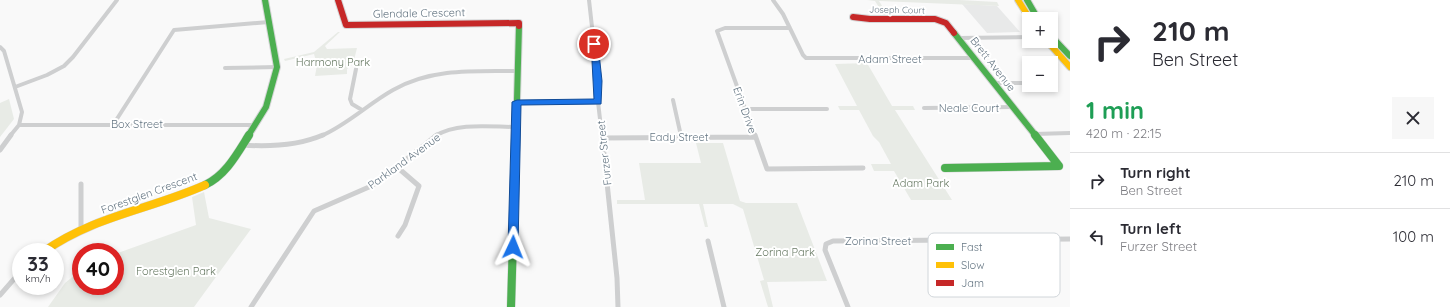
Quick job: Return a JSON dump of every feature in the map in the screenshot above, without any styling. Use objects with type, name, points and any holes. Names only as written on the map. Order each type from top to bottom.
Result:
[{"type":"street","points":[[15,87],[64,66],[73,57],[117,0]]},
{"type":"street","name":"Forestglen Crescent","points":[[56,243],[80,230],[189,193],[200,188],[221,174],[231,164],[266,107],[277,67],[266,0]]},
{"type":"street","name":"Glendale Crescent","points":[[338,0],[346,25],[519,23],[518,71]]},
{"type":"street","name":"Furzer Street","points":[[589,0],[598,81],[598,102],[617,278],[618,307]]},
{"type":"street","name":"Adam Street","points":[[773,0],[781,10],[805,60],[974,58]]},
{"type":"street","points":[[1018,0],[1026,12]]},
{"type":"street","points":[[1027,0],[1034,12]]},
{"type":"street","name":"Joseph Court","points":[[853,17],[870,19],[941,21]]},
{"type":"street","name":"Brett Avenue","points":[[941,21],[946,23],[1059,166],[945,168]]},
{"type":"street","points":[[113,125],[174,30],[269,22]]},
{"type":"street","name":"Erin Drive","points":[[790,28],[725,28],[717,31],[767,169],[863,168]]},
{"type":"street","points":[[958,38],[1022,37]]},
{"type":"street","points":[[1058,45],[1070,56]]},
{"type":"street","points":[[0,46],[4,51],[22,112],[19,125],[0,150]]},
{"type":"street","points":[[1057,48],[1070,67]]},
{"type":"street","points":[[225,68],[277,67]]},
{"type":"street","points":[[356,69],[350,99],[352,104],[362,110]]},
{"type":"street","points":[[242,145],[274,147],[311,140],[338,126],[387,93],[418,79],[446,72],[518,71],[511,307]]},
{"type":"street","points":[[994,84],[1022,83]]},
{"type":"street","points":[[673,100],[681,137]]},
{"type":"street","points":[[517,102],[598,102]]},
{"type":"street","name":"Neale Court","points":[[924,108],[1013,107]]},
{"type":"street","points":[[745,110],[827,109]]},
{"type":"street","name":"Box Street","points":[[19,125],[255,125]]},
{"type":"street","name":"Parkland Avenue","points":[[251,307],[314,211],[369,187],[437,135],[448,130],[460,128],[516,127]]},
{"type":"street","points":[[1034,134],[1070,134]]},
{"type":"street","name":"Eady Street","points":[[602,138],[755,137]]},
{"type":"street","points":[[396,167],[419,186],[405,225],[398,236]]},
{"type":"street","points":[[80,230],[81,184]]},
{"type":"street","name":"Zorina Street","points":[[1060,239],[1070,239]]},
{"type":"street","name":"Zorina Street","points":[[848,307],[825,250],[826,244],[833,241],[928,240]]},
{"type":"street","points":[[708,241],[724,307]]},
{"type":"street","points":[[0,296],[12,282]]},
{"type":"shaded area","points":[[962,4],[997,6],[1020,32],[987,33]]},
{"type":"green space","points":[[867,0],[959,0],[997,2],[999,6],[879,1],[889,17],[885,17],[875,1]]},
{"type":"green space","name":"Harmony Park","points":[[338,32],[340,32],[325,46],[327,49],[357,48],[353,64],[347,69],[347,74],[315,76],[317,65],[314,54],[285,61],[284,59],[314,52]]},
{"type":"green space","name":"Adam Park","points":[[867,63],[892,106],[913,106],[915,110],[895,110],[952,200],[911,200],[894,171],[874,171],[871,164],[891,164],[879,142],[873,136],[859,110],[840,110],[838,106],[857,106],[835,64]]},
{"type":"green space","points":[[9,99],[14,119],[0,137],[0,103]]},
{"type":"green space","name":"Zorina Park","points":[[696,143],[723,143],[740,201],[746,203],[797,203],[827,281],[767,282],[773,307],[768,307],[760,281],[764,280],[743,209],[733,204],[703,204],[708,227],[705,227],[699,204],[617,204],[617,200],[645,200],[639,163],[701,163]]},
{"type":"green space","name":"Forestglen Park","points":[[204,192],[209,218],[251,229],[194,307],[48,307],[56,295],[64,295],[64,284],[72,277],[72,295],[124,295],[124,251],[196,225],[192,197]]},
{"type":"traffic: fast","points":[[205,185],[211,182],[231,164],[266,107],[277,67],[265,0]]},
{"type":"traffic: fast","points":[[1027,0],[1034,12]]},
{"type":"traffic: fast","points":[[511,307],[519,26]]},
{"type":"traffic: fast","points":[[945,168],[1059,166],[954,33]]},
{"type":"traffic: fast","points":[[1058,43],[1070,56]]},
{"type":"traffic: slow","points":[[1018,0],[1026,12]]},
{"type":"traffic: slow","points":[[1053,48],[1070,67]]},
{"type":"traffic: slow","points":[[56,243],[97,222],[178,196],[205,185]]},
{"type":"traffic: jam","points":[[338,0],[346,25],[519,23],[519,26]]},
{"type":"traffic: jam","points":[[853,17],[870,19],[935,19],[946,23],[954,33]]},
{"type":"route","points":[[513,247],[517,102],[598,102],[598,81],[594,44]]}]
